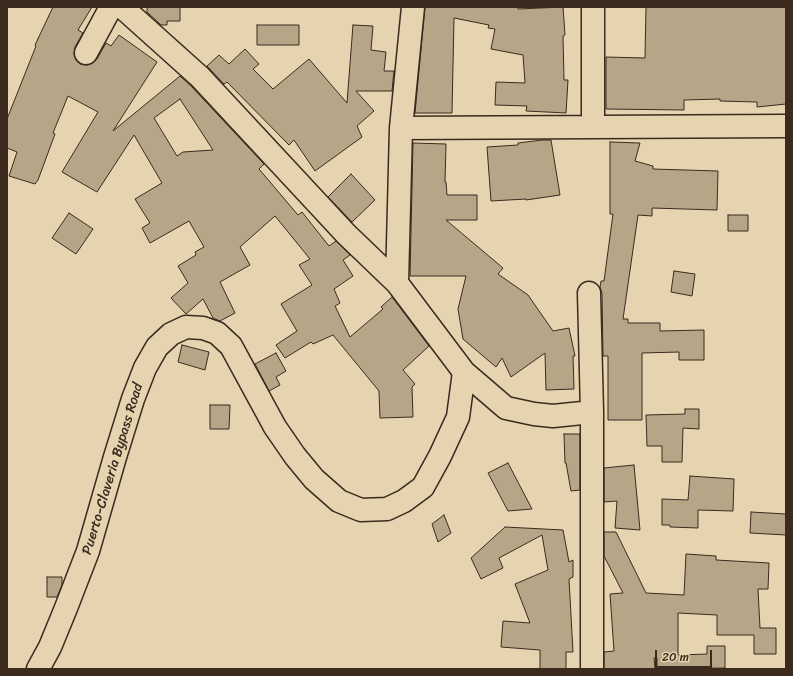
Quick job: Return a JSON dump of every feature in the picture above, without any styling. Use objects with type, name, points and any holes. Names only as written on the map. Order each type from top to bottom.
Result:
[{"type":"street","points":[[86,54],[112,7]]},
{"type":"street","points":[[122,7],[200,77],[346,234],[397,284],[464,372],[506,408],[534,414],[553,416],[592,412]]},
{"type":"street","points":[[397,284],[401,128],[413,7]]},
{"type":"street","points":[[592,7],[592,127]]},
{"type":"street","points":[[401,128],[786,126]]},
{"type":"street","points":[[589,292],[592,412],[592,669]]},
{"type":"street","name":"Puerto-Claveria Bypass Road","points":[[38,669],[50,647],[88,551],[133,399],[145,368],[157,348],[171,334],[186,327],[203,328],[217,333],[231,346],[275,427],[295,456],[314,479],[339,501],[362,510],[386,509],[404,501],[423,487],[440,456],[458,417],[464,372]]},
{"type":"building","points":[[53,7],[92,7],[78,30],[83,33],[75,47],[74,54],[76,60],[80,64],[87,65],[93,63],[106,43],[111,46],[119,35],[157,62],[113,131],[180,76],[191,86],[264,164],[259,169],[298,215],[302,212],[329,246],[336,241],[350,255],[343,260],[353,276],[334,289],[340,303],[335,306],[350,337],[383,309],[381,307],[392,297],[429,346],[403,370],[415,384],[412,387],[413,417],[380,418],[379,391],[333,335],[313,344],[311,342],[285,358],[276,345],[297,331],[281,304],[312,285],[299,265],[310,259],[275,216],[240,247],[250,265],[220,282],[235,313],[220,321],[213,318],[203,299],[186,314],[171,298],[188,283],[178,266],[196,255],[195,252],[204,247],[189,221],[150,243],[142,228],[150,223],[135,199],[162,183],[134,135],[97,192],[62,172],[98,112],[68,96],[53,133],[55,134],[38,180],[35,184],[9,176],[17,152],[7,148],[7,119],[36,46],[35,45]],"holes":[[[180,99],[213,150],[183,152],[177,156],[154,118]]]},
{"type":"building","points":[[147,7],[180,7],[180,21],[167,21],[167,25],[161,25],[147,12]]},
{"type":"building","points":[[425,7],[517,7],[518,9],[563,7],[565,35],[563,36],[564,80],[568,80],[566,113],[526,111],[527,106],[495,105],[496,82],[525,83],[523,55],[491,49],[495,29],[488,28],[489,25],[454,18],[452,113],[415,113]]},
{"type":"building","points":[[646,7],[786,7],[786,104],[757,107],[757,102],[720,101],[720,99],[684,100],[684,110],[606,109],[606,57],[645,58]]},
{"type":"building","points":[[257,25],[299,25],[299,45],[257,45]]},
{"type":"building","points":[[353,25],[373,26],[371,50],[386,52],[384,71],[394,71],[392,91],[356,91],[374,111],[357,126],[362,137],[315,171],[294,140],[289,145],[227,82],[224,84],[207,66],[219,55],[229,64],[245,49],[259,64],[253,69],[273,89],[309,59],[347,103]]},
{"type":"building","points":[[551,140],[560,195],[526,200],[491,201],[487,147],[518,145],[518,143]]},
{"type":"building","points":[[610,142],[640,143],[635,161],[653,166],[653,169],[718,171],[717,210],[652,208],[652,216],[638,215],[623,319],[628,319],[628,323],[660,323],[660,331],[704,330],[704,360],[679,360],[679,352],[642,353],[642,420],[608,420],[608,356],[603,356],[602,293],[600,287],[601,281],[604,281],[613,214],[610,214]]},
{"type":"building","points":[[413,143],[446,144],[445,182],[447,195],[477,195],[477,220],[446,220],[503,268],[498,274],[528,295],[553,331],[569,328],[575,356],[573,356],[574,389],[546,390],[545,353],[511,377],[502,358],[496,367],[463,339],[458,309],[466,276],[410,276]]},
{"type":"building","points":[[351,174],[375,200],[352,222],[328,197]]},
{"type":"building","points":[[69,213],[93,229],[76,254],[52,238]]},
{"type":"building","points":[[728,215],[748,215],[748,231],[728,231]]},
{"type":"building","points":[[674,271],[695,274],[692,296],[671,292]]},
{"type":"building","points":[[182,345],[209,352],[205,370],[178,362]]},
{"type":"building","points":[[276,353],[286,371],[276,377],[280,385],[269,391],[255,364]]},
{"type":"building","points":[[210,405],[230,405],[229,429],[210,429]]},
{"type":"building","points":[[685,409],[699,409],[699,429],[683,428],[682,462],[662,462],[662,446],[647,446],[646,415],[685,414]]},
{"type":"building","points":[[564,434],[580,434],[580,490],[571,491],[565,463]]},
{"type":"building","points":[[508,463],[532,509],[508,511],[488,473]]},
{"type":"building","points":[[634,465],[640,530],[615,528],[617,501],[604,502],[604,468]]},
{"type":"building","points":[[690,476],[734,479],[733,511],[698,510],[698,528],[670,527],[670,525],[662,525],[662,499],[688,500]]},
{"type":"building","points":[[751,512],[786,514],[786,535],[750,533]]},
{"type":"building","points":[[444,515],[451,533],[438,542],[432,524]]},
{"type":"building","points":[[505,527],[563,530],[569,562],[573,560],[573,577],[569,579],[573,652],[566,652],[566,669],[540,669],[540,650],[501,647],[503,621],[530,623],[515,584],[548,570],[542,535],[499,558],[503,568],[481,579],[471,558]]},
{"type":"building","points":[[604,532],[616,532],[646,593],[684,595],[686,554],[716,556],[716,560],[769,563],[768,589],[758,589],[760,628],[776,628],[776,654],[754,654],[754,635],[717,635],[717,615],[678,613],[678,655],[707,654],[707,646],[725,646],[725,668],[657,669],[657,658],[654,658],[655,669],[604,669],[604,652],[614,651],[610,594],[623,593],[604,556]]},
{"type":"building","points":[[47,577],[62,577],[62,585],[57,597],[47,597]]}]
